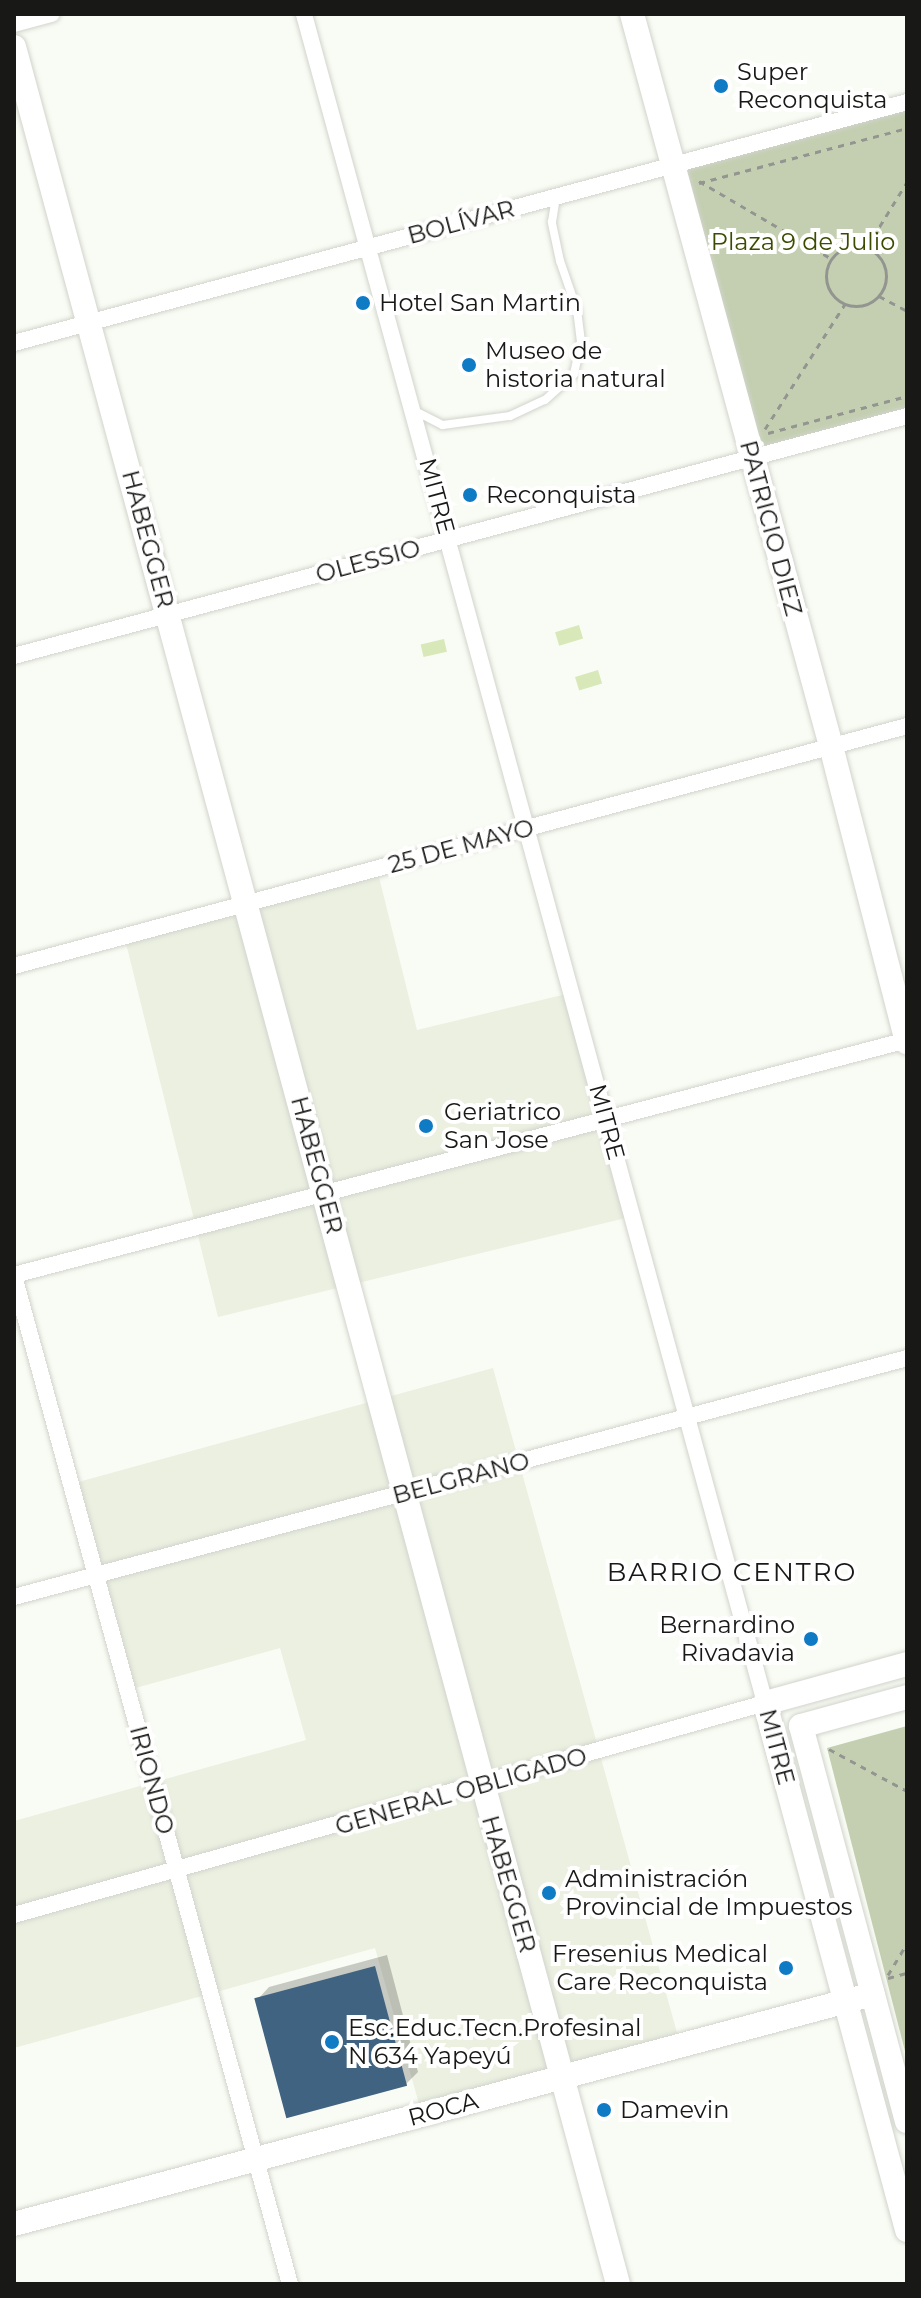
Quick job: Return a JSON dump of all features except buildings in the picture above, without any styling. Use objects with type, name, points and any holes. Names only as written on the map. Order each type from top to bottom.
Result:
[{"type":"street","points":[[14,24],[52,14]]},
{"type":"street","name":"MITRE","points":[[304,14],[529,828],[907,2230]]},
{"type":"street","name":"PATRICIO DIEZ","points":[[632,14],[756,446],[907,1041]]},
{"type":"street","name":"HABEGGER","points":[[14,47],[618,2284]]},
{"type":"street","name":"BOLÍVAR","points":[[14,343],[907,102]]},
{"type":"street","name":"OLESSIO","points":[[14,656],[448,539],[756,446],[907,416]]},
{"type":"street","name":"25 DE MAYO","points":[[14,966],[907,726]]},
{"type":"street","points":[[14,1275],[606,1117],[907,1041]]},
{"type":"street","name":"IRIONDO","points":[[14,1275],[290,2284]]},
{"type":"street","name":"BELGRANO","points":[[14,1597],[907,1358]]},
{"type":"street","name":"GENERAL OBLIGADO","points":[[14,1915],[176,1872],[907,1664]]},
{"type":"street","name":"MITRE","points":[[907,1697],[801,1726],[907,2121]]},
{"type":"street","name":"ROCA","points":[[14,2224],[873,1994]]},
{"type":"lane","points":[[415,411],[443,425],[510,416],[545,400],[574,374],[581,342],[577,310],[560,261],[552,222],[556,196]]},
{"type":"path","points":[[699,181],[907,128]]},
{"type":"path","points":[[699,181],[702,196]]},
{"type":"path","points":[[699,181],[831,259]]},
{"type":"path","points":[[867,248],[907,182]]},
{"type":"path","points":[[850,246],[867,248],[879,256],[886,269],[885,283],[879,296],[863,306],[845,304],[828,289],[826,273],[831,259],[850,246]]},
{"type":"path","points":[[879,296],[907,311]]},
{"type":"path","points":[[756,446],[845,304]]},
{"type":"path","points":[[756,446],[907,396]]},
{"type":"path","points":[[756,446],[757,420]]},
{"type":"path","points":[[827,1748],[907,1791]]},
{"type":"path","points":[[907,1943],[886,1979],[907,1973]]},
{"type":"shaded area","points":[[579,625],[583,638],[559,646],[555,632]]},
{"type":"shaded area","points":[[444,639],[447,652],[424,657],[421,644]]},
{"type":"shaded area","points":[[598,670],[602,683],[579,690],[575,677]]},
{"type":"shaded area","points":[[377,869],[417,1030],[579,991],[634,1216],[218,1317],[123,931]]},
{"type":"shaded area","points":[[493,1368],[679,2040],[421,2111],[375,1948],[14,2048],[14,1821],[306,1740],[280,1648],[128,1690],[71,1484]]},
{"type":"green space","name":"Plaza 9 de Julio","points":[[907,102],[907,416],[752,458],[673,165]]},
{"type":"green space","points":[[907,1726],[907,2059],[827,1748]]},
{"type":"place","name":"Super Reconquista","points":[[721,86]]},
{"type":"place","name":"Hotel San Martin","points":[[363,303]]},
{"type":"place","name":"Museo de historia natural","points":[[469,365]]},
{"type":"place","name":"Reconquista","points":[[470,495]]},
{"type":"place","name":"Geriatrico San Jose","points":[[426,1126]]},
{"type":"place","name":"Bernardino Rivadavia","points":[[811,1639]]},
{"type":"place","name":"Administración Provincial de Impuestos","points":[[549,1893]]},
{"type":"place","name":"Fresenius Medical Care Reconquista","points":[[786,1968]]},
{"type":"place","name":"Esc.Educ.Tecn.Profesinal N 634 Yapeyú","points":[[332,2042]]},
{"type":"place","name":"Damevin","points":[[604,2110]]},
{"type":"district","name":"BARRIO CENTRO","points":[[732,1573]]}]
